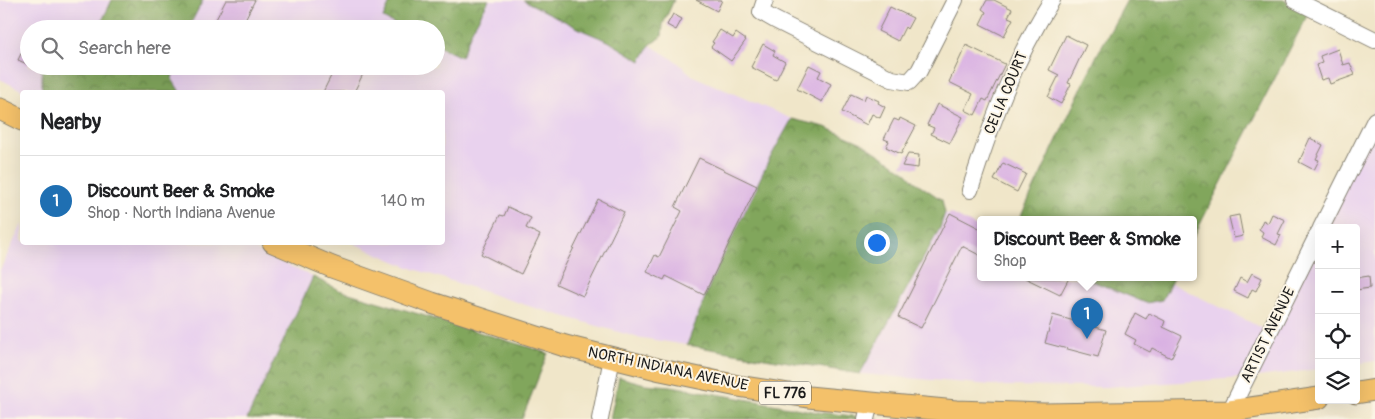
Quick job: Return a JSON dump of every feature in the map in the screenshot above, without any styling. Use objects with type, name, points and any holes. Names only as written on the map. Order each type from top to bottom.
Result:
[{"type":"main road","points":[[0,109],[20,119]]},
{"type":"main road","name":"NORTH INDIANA AVENUE","points":[[280,245],[332,267],[432,303],[564,346],[661,370],[738,386],[808,397],[868,411],[1044,414],[1230,410],[1315,399]]},
{"type":"main road","points":[[1360,392],[1375,390]]},
{"type":"street","points":[[765,0],[761,12],[775,20],[892,79],[909,82],[919,71],[954,0]]},
{"type":"street","name":"CELIA COURT","points":[[970,190],[990,128],[1006,88],[1052,0]]},
{"type":"street","points":[[1295,0],[1375,40]]},
{"type":"street","points":[[1323,224],[1375,120]]},
{"type":"street","name":"ARTIST AVENUE","points":[[1230,410],[1315,240]]},
{"type":"street","points":[[600,419],[612,358]]},
{"type":"shaded area","points":[[0,0],[112,0],[102,20],[20,20],[20,75],[42,75],[42,90],[21,90],[0,79]]},
{"type":"shaded area","points":[[203,0],[391,0],[383,18],[387,20],[193,20]]},
{"type":"shaded area","points":[[489,0],[523,0],[608,41],[641,60],[650,45],[676,61],[693,76],[792,119],[770,158],[712,278],[687,345],[636,337],[535,308],[408,267],[358,245],[445,245],[445,90],[179,90],[172,79],[173,75],[445,75],[445,49],[461,57],[472,30]]},
{"type":"shaded area","points":[[1375,107],[1375,361],[1360,363],[1360,224],[1316,224]]},
{"type":"shaded area","points":[[945,213],[977,229],[977,281],[1092,281],[1146,303],[1162,300],[1171,283],[1264,329],[1315,227],[1315,370],[1257,377],[1105,387],[1003,386],[860,374],[920,266],[940,228]]},
{"type":"shaded area","points":[[20,228],[20,245],[244,245],[313,277],[247,419],[0,419],[0,270]]},
{"type":"green space","points":[[112,0],[203,0],[193,20],[102,20]]},
{"type":"green space","points":[[391,0],[489,0],[472,30],[461,57],[445,49],[445,20],[387,20],[383,18]]},
{"type":"green space","points":[[523,0],[674,0],[663,24],[662,36],[650,45],[641,61],[608,41]]},
{"type":"green space","points":[[1127,0],[1283,0],[1309,12],[1197,230],[1197,216],[1021,216],[1097,55]]},
{"type":"green space","points":[[42,75],[173,75],[172,79],[179,90],[42,90]]},
{"type":"green space","points":[[792,119],[825,127],[862,143],[907,173],[914,181],[942,200],[945,213],[940,228],[860,374],[687,345],[712,279],[770,158]]},
{"type":"green space","points":[[313,277],[339,290],[548,353],[522,419],[247,419]]},
{"type":"green space","points":[[1092,281],[1172,281],[1162,300],[1146,303]]},
{"type":"green space","points":[[619,377],[645,384],[671,386],[817,412],[879,419],[610,419]]},
{"type":"building","points":[[226,0],[255,0],[245,20],[216,20]]},
{"type":"building","points":[[696,0],[722,0],[717,11]]},
{"type":"building","points":[[987,0],[994,0],[1012,9],[1008,17],[1013,19],[1004,36],[980,24],[986,12],[982,9]]},
{"type":"building","points":[[890,7],[913,18],[907,29],[905,27],[898,41],[878,31]]},
{"type":"building","points":[[673,14],[682,19],[676,30],[667,25]]},
{"type":"building","points":[[720,30],[733,38],[736,33],[746,40],[731,61],[711,47]]},
{"type":"building","points":[[1066,35],[1086,45],[1068,83],[1071,84],[1061,104],[1048,97],[1059,75],[1049,70]]},
{"type":"building","points":[[763,44],[775,51],[773,55],[785,62],[776,80],[751,67]]},
{"type":"building","points":[[966,45],[1005,64],[987,101],[983,99],[975,115],[965,110],[973,94],[949,82]]},
{"type":"building","points":[[1338,49],[1343,65],[1350,63],[1355,75],[1330,84],[1328,78],[1321,80],[1316,65],[1322,63],[1320,56]]},
{"type":"building","points":[[809,65],[821,71],[818,77],[831,84],[822,102],[797,89]]},
{"type":"building","points":[[332,75],[362,75],[355,90],[324,90]]},
{"type":"building","points":[[851,94],[864,100],[866,95],[879,101],[878,103],[885,107],[880,118],[872,114],[867,125],[842,112]]},
{"type":"building","points":[[937,104],[963,117],[950,143],[931,134],[934,128],[927,125]]},
{"type":"building","points":[[900,118],[916,126],[901,154],[886,147],[889,141],[884,139],[894,119],[899,121]]},
{"type":"building","points":[[1310,138],[1323,145],[1316,159],[1319,160],[1314,170],[1299,162]]},
{"type":"building","points":[[908,154],[919,155],[918,168],[902,166]]},
{"type":"building","points":[[699,158],[757,186],[704,295],[666,276],[664,280],[647,272],[655,255],[659,257],[682,211],[675,207]]},
{"type":"building","points":[[1003,163],[1026,174],[1017,192],[994,180]]},
{"type":"building","points":[[598,199],[624,212],[583,296],[556,284]]},
{"type":"building","points":[[508,207],[531,218],[526,228],[540,235],[521,274],[481,254],[500,215],[504,216]]},
{"type":"building","points":[[950,213],[977,227],[977,254],[962,246],[921,328],[898,317]]},
{"type":"building","points":[[1272,214],[1285,220],[1278,234],[1281,235],[1276,245],[1261,237],[1263,232],[1259,229],[1263,220],[1268,223]]},
{"type":"building","points":[[1239,215],[1243,236],[1234,238],[1229,217]]},
{"type":"building","points":[[1252,273],[1262,278],[1256,291],[1252,289],[1248,298],[1234,291],[1240,278],[1247,282]]},
{"type":"building","points":[[1369,276],[1370,288],[1360,289],[1360,277]]},
{"type":"building","points":[[1031,281],[1067,281],[1060,295]]},
{"type":"building","points":[[1135,313],[1146,319],[1149,313],[1165,321],[1163,327],[1182,336],[1171,358],[1152,348],[1150,352],[1134,344],[1136,340],[1125,334]]},
{"type":"building","points":[[1053,315],[1106,330],[1098,357],[1045,343]]},
{"type":"place","name":"Discount Beer & Smoke","points":[[1087,339]]}]
